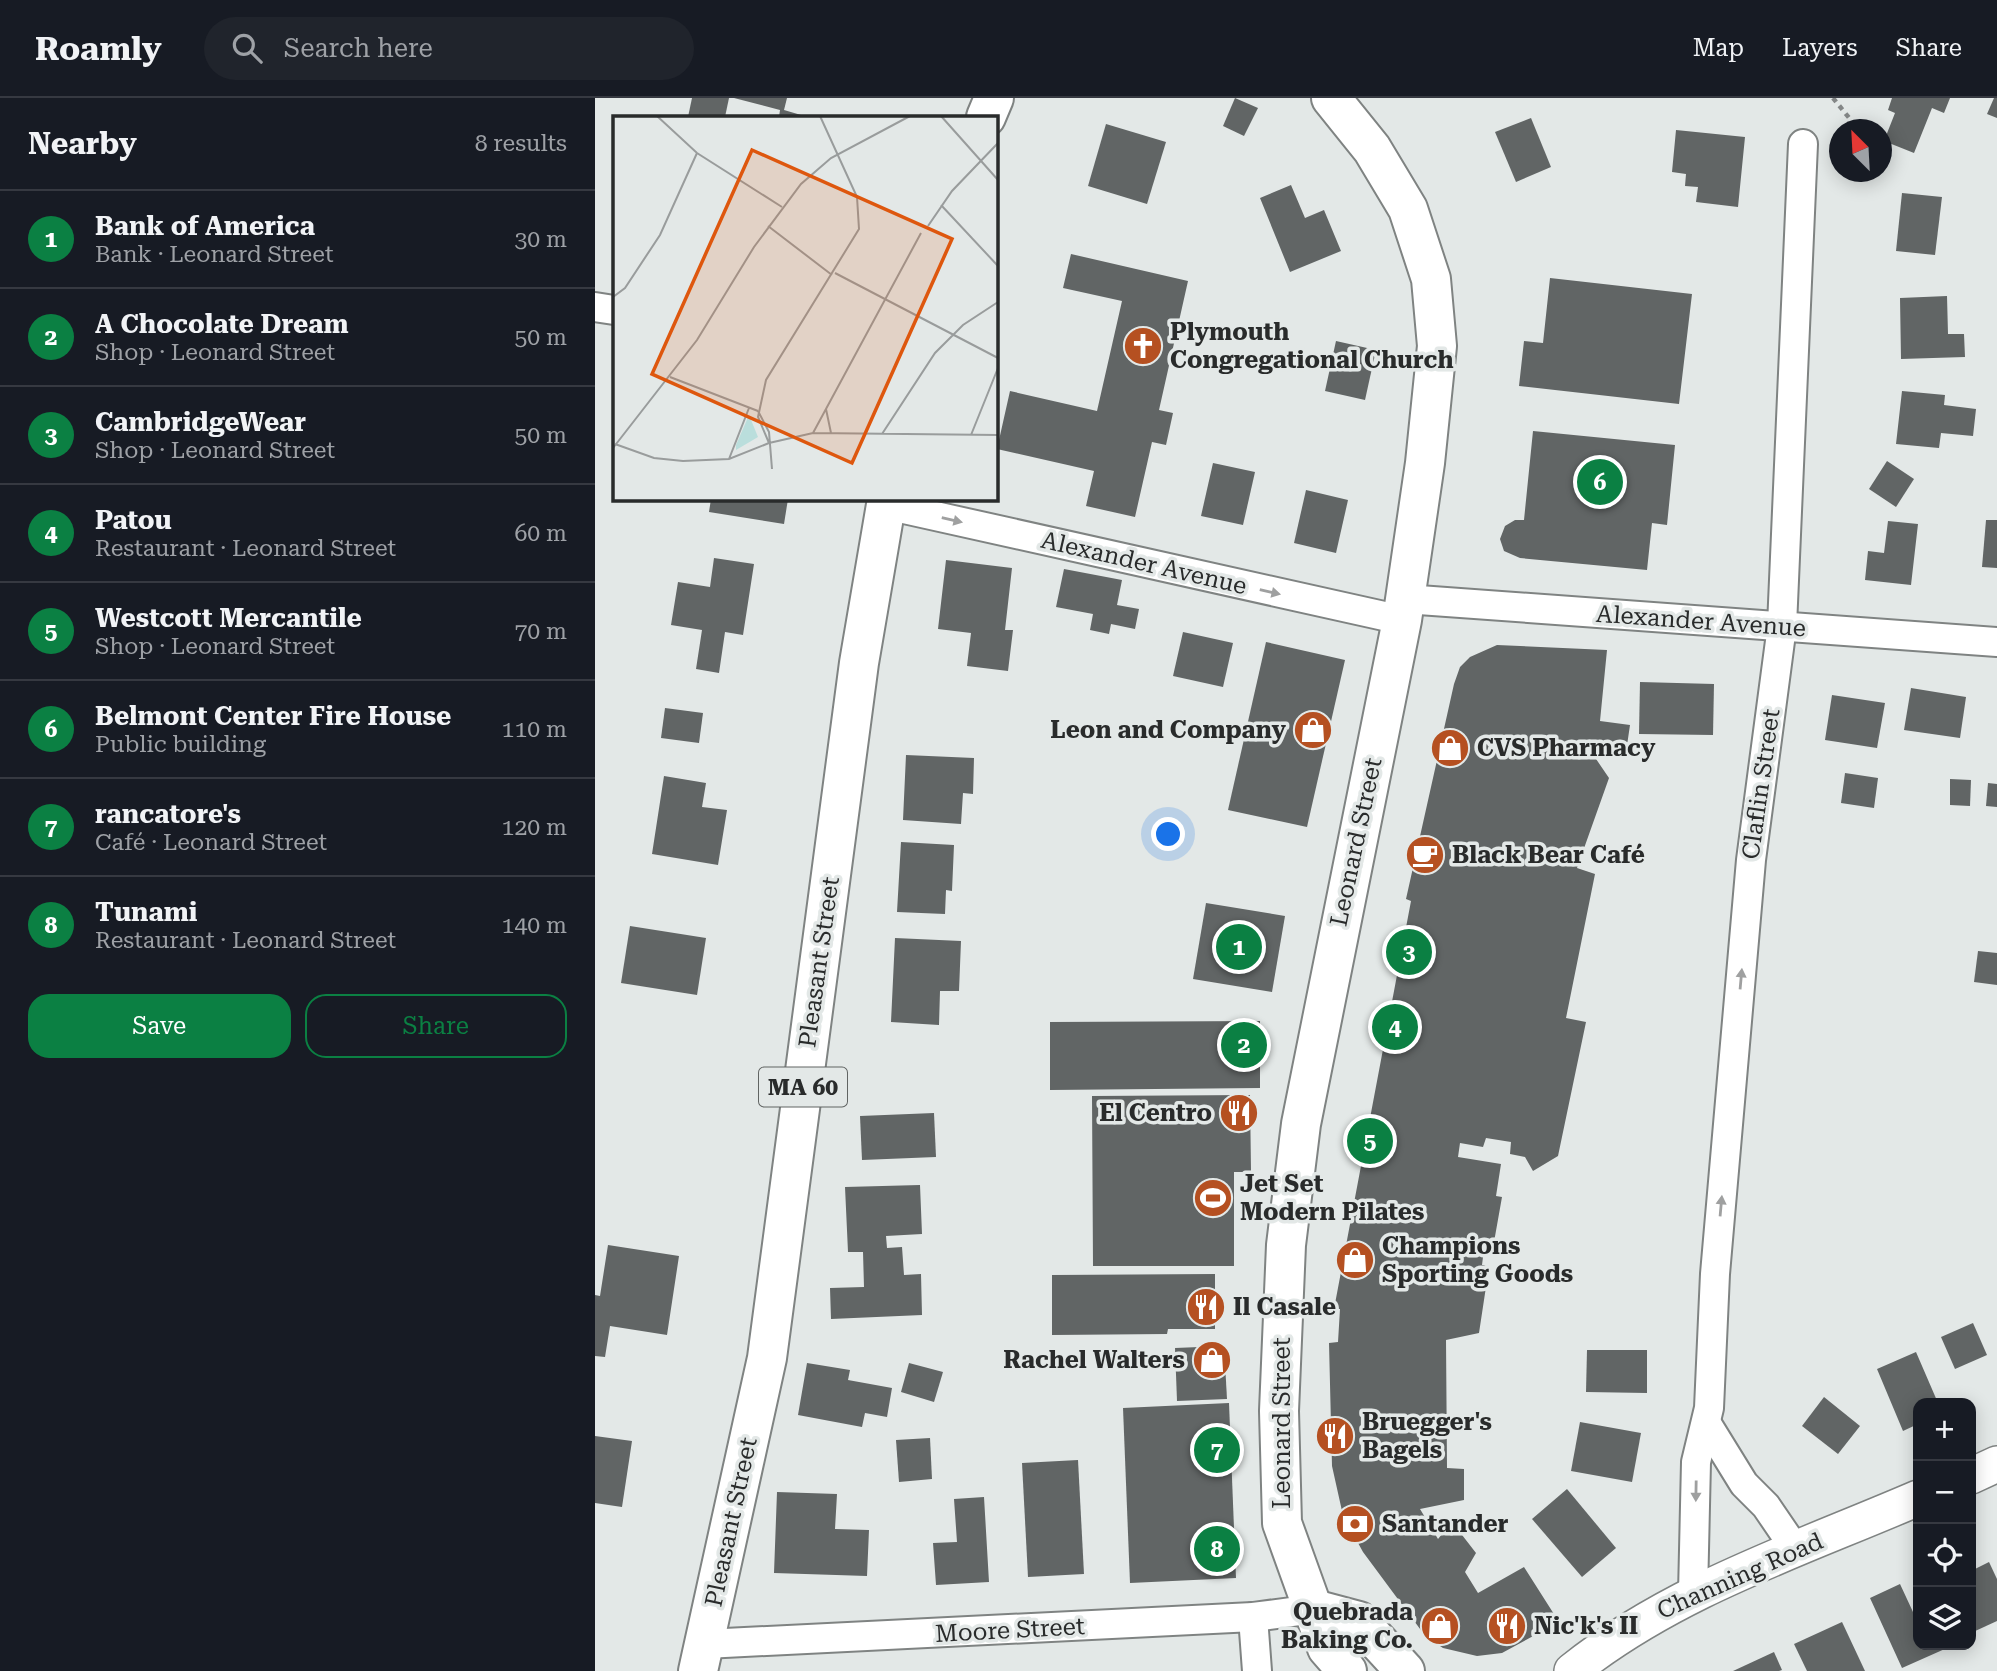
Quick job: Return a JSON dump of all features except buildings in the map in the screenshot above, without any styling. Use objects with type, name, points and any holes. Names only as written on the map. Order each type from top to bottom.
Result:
[{"type":"main road","points":[[986,116],[994,98]]},
{"type":"main road","name":"Leonard Street","points":[[1331,98],[1372,149],[1408,209],[1431,279],[1437,346],[1403,610],[1301,1124],[1286,1245],[1279,1411],[1282,1523],[1327,1648],[1347,1671]]},
{"type":"main road","name":"Pleasant Street","points":[[701,1657],[767,1358],[859,663],[887,502]]},
{"type":"main road","points":[[1314,1609],[1359,1621],[1405,1671]]},
{"type":"street","name":"Claflin Street","points":[[1693,1594],[1696,1462],[1707,1424],[1715,1274],[1751,860],[1782,625],[1803,144]]},
{"type":"street","points":[[595,307],[613,310]]},
{"type":"street","name":"Alexander Avenue","points":[[887,502],[1403,610],[1782,625],[1997,642]]},
{"type":"street","points":[[1707,1424],[1744,1483],[1766,1506],[1796,1550]]},
{"type":"street","points":[[1976,1474],[1997,1464]]},
{"type":"street","name":"Channing Road","points":[[1572,1671],[1646,1617],[1693,1594],[1913,1500]]},
{"type":"street","name":"Moore Street","points":[[701,1657],[1252,1617],[1314,1609]]},
{"type":"street","points":[[1252,1617],[1257,1671]]},
{"type":"path","points":[[1833,98],[1850,119]]},
{"type":"place","name":"Plymouth Congregational Church","points":[[1143,346]]},
{"type":"place","name":"Belmont Center Fire House","points":[[1600,482]]},
{"type":"place","name":"Leon and Company","points":[[1313,730]]},
{"type":"place","name":"CVS Pharmacy","points":[[1450,748]]},
{"type":"place","name":"Black Bear Café","points":[[1425,855]]},
{"type":"place","name":"Bank of America","points":[[1239,947]]},
{"type":"place","name":"CambridgeWear","points":[[1409,952]]},
{"type":"place","name":"Patou","points":[[1395,1027]]},
{"type":"place","name":"A Chocolate Dream","points":[[1244,1045]]},
{"type":"place","name":"El Centro","points":[[1239,1113]]},
{"type":"place","name":"Westcott Mercantile","points":[[1370,1141]]},
{"type":"place","name":"Jet Set Modern Pilates","points":[[1213,1198]]},
{"type":"place","name":"Champions Sporting Goods","points":[[1355,1260]]},
{"type":"place","name":"Il Casale","points":[[1206,1307]]},
{"type":"place","name":"Rachel Walters","points":[[1212,1360]]},
{"type":"place","name":"Bruegger's Bagels","points":[[1335,1436]]},
{"type":"place","name":"rancatore's","points":[[1217,1450]]},
{"type":"place","name":"Santander","points":[[1355,1524]]},
{"type":"place","name":"Tunami","points":[[1217,1549]]},
{"type":"place","name":"Quebrada Baking Co.","points":[[1440,1626]]},
{"type":"place","name":"Nic'k's II","points":[[1507,1626]]}]
